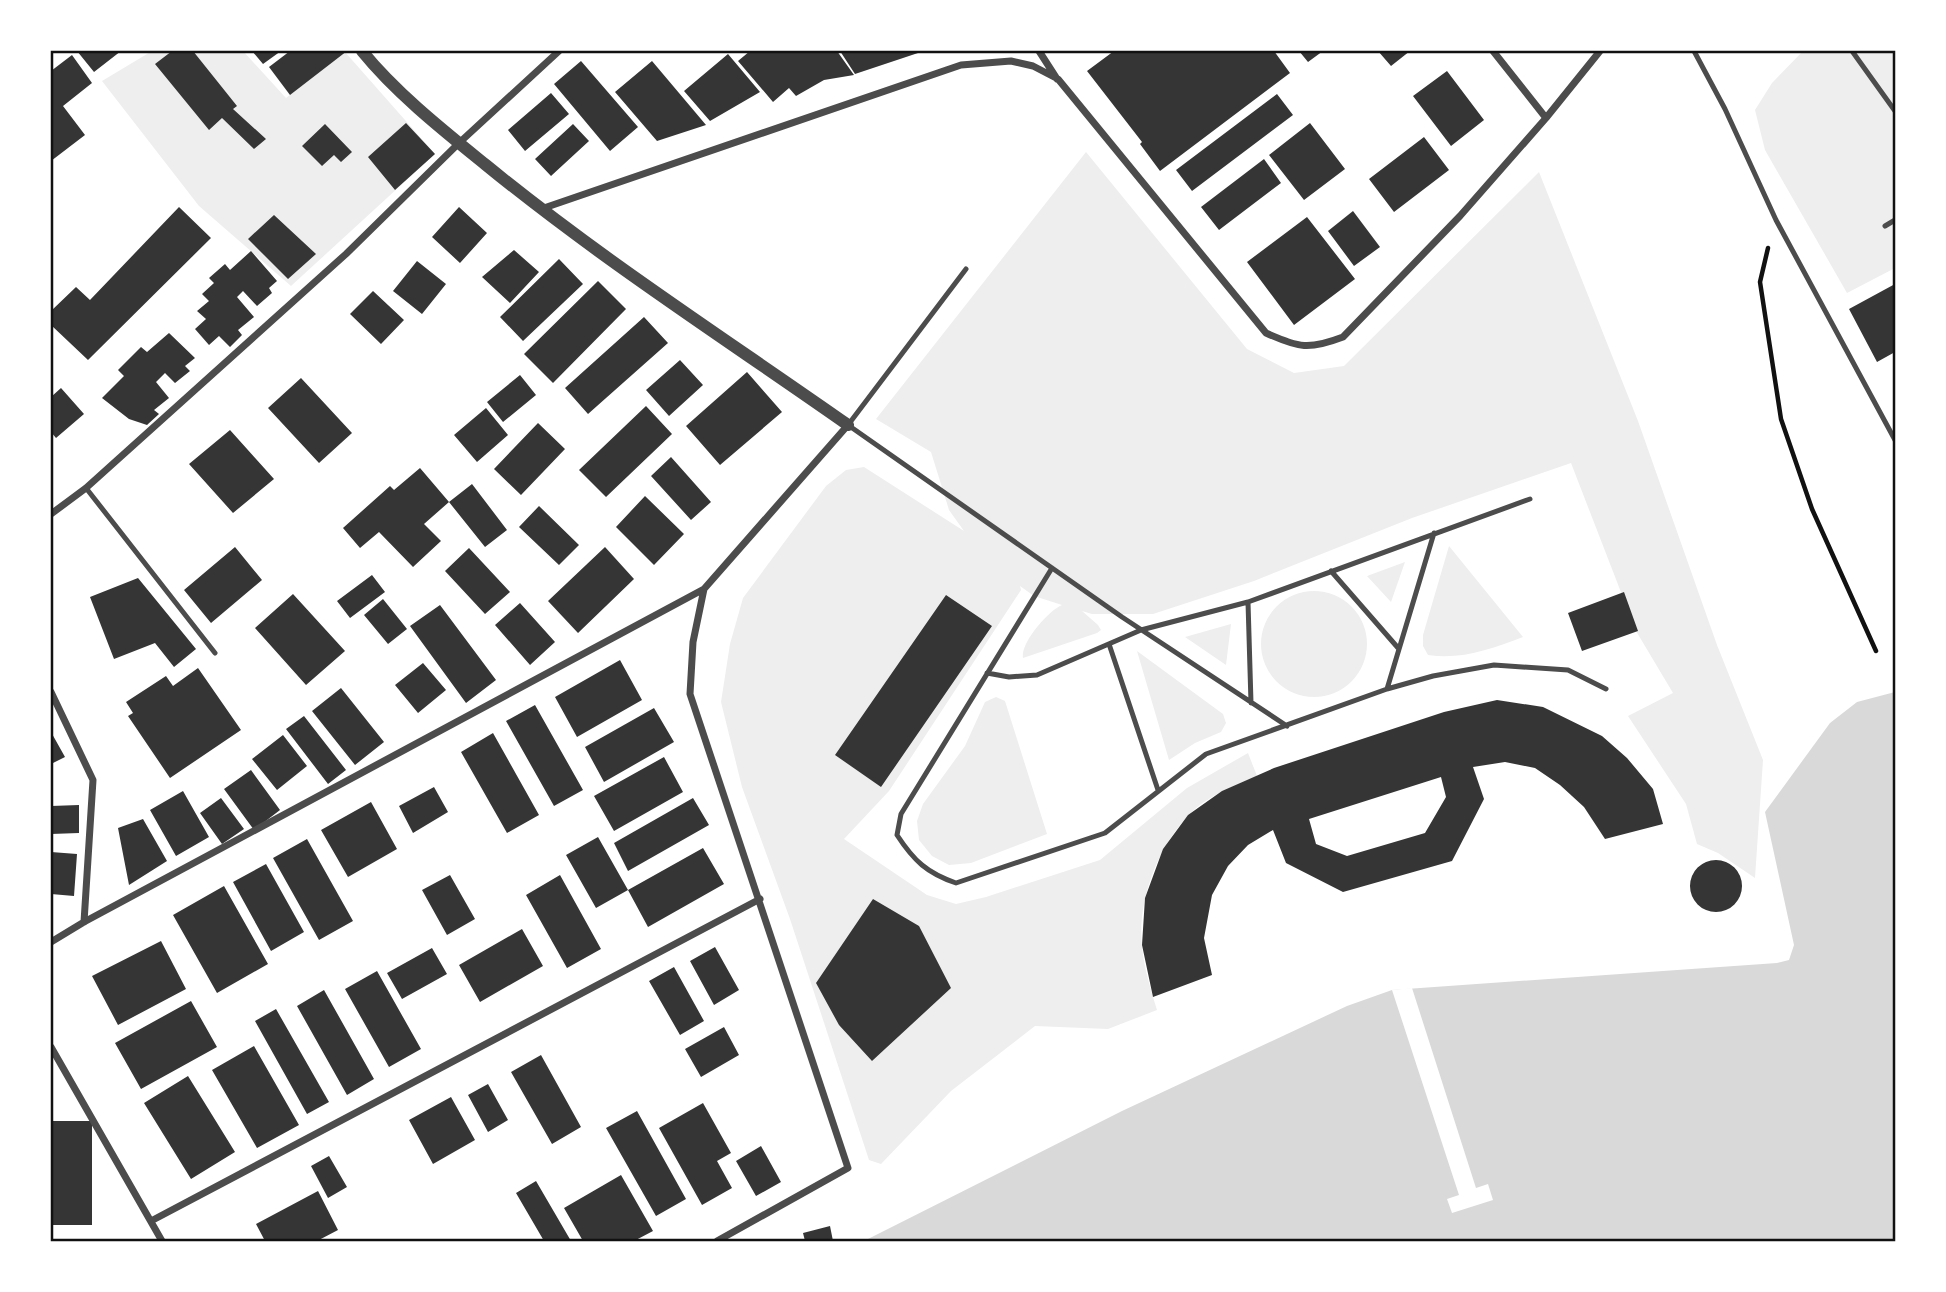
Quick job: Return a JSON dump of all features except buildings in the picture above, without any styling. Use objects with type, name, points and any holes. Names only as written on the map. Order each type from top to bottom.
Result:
[{"type":"street","points":[[51,942],[704,590],[849,425],[540,209],[459,143],[375,67],[362,51]]},
{"type":"street","points":[[51,514],[86,488],[346,254],[459,143],[559,51]]},
{"type":"street","points":[[1039,51],[1058,79],[1266,333],[1294,345],[1320,346],[1343,337],[1460,216],[1546,118],[1600,51]]},
{"type":"street","points":[[1493,51],[1546,118]]},
{"type":"street","points":[[540,209],[961,65],[1011,61],[1033,66],[1058,79]]},
{"type":"street","points":[[704,590],[693,642],[690,694],[848,1168],[717,1241]]},
{"type":"street","points":[[51,691],[93,780],[85,922]]},
{"type":"street","points":[[151,1221],[760,899]]},
{"type":"street","points":[[51,1047],[162,1241]]},
{"type":"lane","points":[[1694,51],[1725,109],[1776,220],[1895,440]]},
{"type":"lane","points":[[1852,51],[1895,111]]},
{"type":"lane","points":[[1885,226],[1895,220]]},
{"type":"lane","points":[[966,269],[849,425],[1122,617],[1287,726]]},
{"type":"lane","points":[[86,488],[215,653]]},
{"type":"lane","points":[[987,673],[1009,677],[1037,675],[1141,630],[1248,602],[1530,499]]},
{"type":"lane","points":[[1387,689],[1434,533]]},
{"type":"lane","points":[[1052,568],[901,814],[897,835],[911,857],[936,876],[956,883],[1105,833],[1206,754],[1387,689],[1433,676],[1494,665],[1567,670],[1606,689]]},
{"type":"lane","points":[[1331,571],[1399,649]]},
{"type":"lane","points":[[1248,602],[1251,704]]},
{"type":"lane","points":[[1108,644],[1158,790]]},
{"type":"path","points":[[1776,220],[1760,282],[1781,419],[1812,509],[1876,651]]},
{"type":"shaded area","points":[[152,51],[243,51],[286,98],[345,52],[435,154],[291,286],[199,206],[102,81]]},
{"type":"shaded area","points":[[1803,51],[1895,51],[1895,268],[1847,293],[1765,150],[1755,110],[1772,83]]},
{"type":"shaded area","points":[[1086,152],[1247,349],[1294,373],[1344,366],[1539,172],[1638,421],[1717,645],[1763,760],[1755,878],[1718,853],[1697,844],[1686,804],[1628,716],[1673,693],[1636,631],[1571,463],[1412,518],[1254,581],[1153,614],[1092,614],[1082,611],[1101,630],[1023,658],[1026,644],[1036,628],[1062,605],[1034,596],[1020,586],[1021,590],[889,791],[844,839],[927,895],[956,904],[1100,860],[1187,788],[1248,753],[1257,776],[1220,793],[1194,810],[1176,830],[1158,860],[1146,895],[1141,930],[1144,963],[1157,1010],[1108,1029],[1035,1026],[951,1091],[881,1164],[869,1160],[790,919],[742,787],[721,702],[730,644],[743,598],[826,486],[846,470],[864,467],[964,531],[949,510],[931,452],[876,419]]},
{"type":"shaded area","points":[[1449,546],[1523,637],[1465,655],[1428,655],[1423,646],[1423,635]]},
{"type":"shaded area","points":[[1405,562],[1391,602],[1367,576]]},
{"type":"shaded area","points":[[1314,591],[1334,595],[1351,607],[1363,624],[1367,644],[1363,664],[1351,681],[1334,693],[1314,697],[1294,693],[1277,681],[1265,664],[1261,644],[1265,624],[1277,607],[1294,595]]},
{"type":"shaded area","points":[[1231,624],[1226,665],[1185,637]]},
{"type":"shaded area","points":[[1137,651],[1223,714],[1226,723],[1221,732],[1195,743],[1169,760]]},
{"type":"shaded area","points":[[1895,692],[1895,1241],[864,1241],[1122,1111],[1347,1006],[1392,990],[1789,960],[1794,945],[1765,812],[1830,723],[1857,702]]},
{"type":"shaded area","points":[[996,697],[1005,701],[1047,834],[971,863],[949,865],[932,856],[919,840],[917,821],[923,804],[965,746],[985,702]]},
{"type":"pier","points":[[1412,988],[1476,1188],[1488,1184],[1493,1200],[1452,1213],[1447,1199],[1459,1195],[1392,990]]}]
